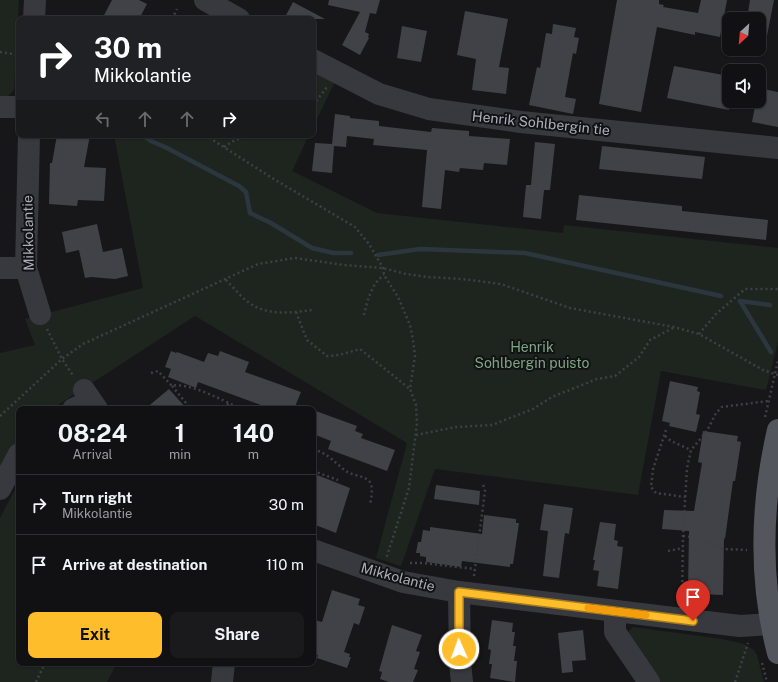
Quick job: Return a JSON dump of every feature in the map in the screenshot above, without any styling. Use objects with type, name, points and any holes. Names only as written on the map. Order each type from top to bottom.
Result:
[{"type":"main road","points":[[778,430],[772,453],[772,494],[765,567],[770,624],[778,654]]},
{"type":"street","points":[[34,16],[35,0]]},
{"type":"street","points":[[205,0],[234,16]]},
{"type":"street","name":"Henrik Sohlbergin tie","points":[[316,62],[337,74],[379,94],[429,109],[521,122],[778,148]]},
{"type":"street","points":[[0,107],[16,107]]},
{"type":"street","name":"Mikkolantie","points":[[29,138],[26,268],[40,314]]},
{"type":"street","points":[[0,268],[26,268]]},
{"type":"street","points":[[0,489],[16,460]]},
{"type":"street","name":"Mikkolantie","points":[[316,551],[403,582],[466,585],[615,611],[740,626],[770,624]]},
{"type":"street","points":[[462,682],[460,663],[466,585]]},
{"type":"street","points":[[615,611],[615,632],[648,682]]},
{"type":"street","points":[[222,682],[224,666]]},
{"type":"path","points":[[174,16],[177,9]]},
{"type":"path","points":[[0,52],[16,55]]},
{"type":"path","points":[[316,101],[337,74]]},
{"type":"path","points":[[210,138],[272,178],[355,228],[369,244],[383,268],[384,275],[398,297],[411,332],[415,356],[410,389],[416,405],[417,423],[409,488],[384,562]]},
{"type":"path","points":[[224,147],[235,140],[243,138]]},
{"type":"path","points":[[0,416],[62,360],[84,344],[258,264],[295,258],[344,265],[383,268],[406,274],[428,277],[462,279],[501,284],[570,308],[674,327],[699,334],[763,370],[778,376]]},
{"type":"path","points":[[364,315],[368,298],[380,278],[384,275]]},
{"type":"path","points":[[226,280],[249,303],[264,310],[296,312],[312,310]]},
{"type":"path","points":[[699,334],[716,314],[745,289],[778,289]]},
{"type":"path","points":[[296,312],[307,340],[327,356],[339,356],[360,350],[410,389]]},
{"type":"path","points":[[40,314],[62,360],[86,402]]},
{"type":"path","points":[[416,435],[456,427],[492,424],[533,409],[552,396],[597,379],[615,376],[640,357],[650,340],[674,327]]},
{"type":"path","points":[[151,373],[158,371],[189,406]]},
{"type":"path","points":[[172,386],[177,384],[193,389],[234,406]]},
{"type":"path","points":[[682,607],[685,497],[687,468],[691,450],[707,431],[716,413],[722,407],[768,401]]},
{"type":"path","points":[[666,430],[653,469],[651,487],[656,493],[685,497]]},
{"type":"path","points":[[665,436],[671,441],[691,450]]},
{"type":"path","points":[[316,450],[320,450],[348,473],[362,476],[370,481],[372,486],[370,505]]},
{"type":"path","points":[[316,472],[338,480]]},
{"type":"path","points":[[466,585],[475,569],[485,491],[482,484]]},
{"type":"path","points":[[683,536],[691,537],[723,549],[749,550]]},
{"type":"path","points":[[668,551],[683,548]]},
{"type":"path","points":[[408,563],[423,563],[475,569]]},
{"type":"path","points":[[735,682],[749,641]]},
{"type":"path","points":[[36,682],[44,666]]},
{"type":"green space","points":[[0,0],[19,0],[18,16],[16,16],[14,90],[6,98],[0,100]]},
{"type":"green space","points":[[316,72],[335,82],[316,121]]},
{"type":"green space","name":"Henrik Sohlbergin puisto","points":[[115,138],[308,138],[292,171],[377,213],[563,233],[564,225],[778,248],[778,342],[766,390],[661,371],[638,495],[435,469],[401,566],[376,558],[407,443],[195,316],[57,406],[16,406],[16,445],[0,474],[0,353],[35,345],[25,319],[143,288]]},
{"type":"green space","points":[[16,488],[16,666],[115,666],[107,682],[0,682],[0,518]]},
{"type":"green space","points":[[633,627],[722,639],[744,644],[754,650],[757,655],[764,682],[655,682],[628,632]]},
{"type":"building","points":[[112,0],[139,0],[147,4],[141,16],[104,16]]},
{"type":"building","points":[[329,0],[380,0],[376,14],[370,13],[365,32],[369,34],[369,38],[360,55],[342,45],[360,12],[328,5]]},
{"type":"building","points":[[617,0],[659,0],[659,4],[664,5],[663,7],[698,13],[701,0],[727,0],[725,12],[722,12],[720,37],[695,32],[695,35],[657,27],[641,112],[599,104]]},
{"type":"building","points":[[750,0],[774,0],[766,41],[766,12],[748,12]]},
{"type":"building","points":[[293,2],[325,19],[316,19],[316,16],[286,16]]},
{"type":"building","points":[[465,11],[508,19],[499,67],[509,68],[506,94],[472,90],[476,59],[457,55]]},
{"type":"building","points":[[553,24],[576,28],[574,37],[579,38],[576,54],[573,53],[565,97],[576,99],[573,114],[529,105],[537,67],[540,68],[546,33],[552,34]]},
{"type":"building","points":[[402,26],[427,31],[421,62],[397,58]]},
{"type":"building","points":[[674,66],[722,75],[722,108],[729,108],[729,110],[667,98]]},
{"type":"building","points":[[766,89],[778,92],[778,127],[752,122],[755,108],[766,108]]},
{"type":"building","points":[[335,114],[350,116],[350,118],[379,121],[379,126],[431,132],[432,128],[469,131],[469,136],[510,139],[507,165],[484,163],[483,170],[460,168],[459,172],[445,170],[441,209],[422,207],[427,150],[373,145],[374,139],[347,136],[346,147],[334,146],[332,173],[312,171],[315,143],[332,144]]},
{"type":"building","points":[[56,138],[89,138],[84,167],[106,168],[104,201],[78,200],[77,206],[49,204],[50,163],[52,163]]},
{"type":"building","points":[[535,142],[555,144],[550,190],[544,190],[541,219],[523,217],[526,185],[531,185]]},
{"type":"building","points":[[602,146],[705,157],[702,179],[599,169]]},
{"type":"building","points":[[579,195],[682,206],[682,211],[768,220],[766,240],[576,220]]},
{"type":"building","points":[[97,224],[103,252],[122,248],[128,276],[115,279],[85,278],[79,250],[66,253],[62,232]]},
{"type":"building","points":[[171,351],[204,362],[208,353],[218,356],[220,351],[249,362],[245,372],[301,392],[295,406],[264,406],[198,382],[196,388],[168,377],[171,369],[165,367]]},
{"type":"building","points":[[670,381],[698,387],[697,391],[700,392],[696,414],[700,415],[696,432],[669,426],[670,423],[662,421]]},
{"type":"building","points":[[169,389],[184,406],[149,406]]},
{"type":"building","points":[[316,411],[357,426],[355,431],[363,434],[361,438],[395,450],[387,471],[328,449],[331,441],[316,435]]},
{"type":"building","points":[[703,431],[738,436],[737,441],[741,442],[735,481],[733,481],[725,539],[724,538],[723,595],[699,594],[699,591],[688,590],[689,531],[662,529],[664,510],[694,511],[702,463],[698,462]]},
{"type":"building","points":[[317,475],[350,488],[336,533],[316,525]]},
{"type":"building","points":[[436,485],[480,491],[479,505],[434,499]]},
{"type":"building","points":[[544,504],[573,508],[569,534],[565,533],[559,578],[543,576],[548,531],[540,530]]},
{"type":"building","points":[[484,515],[516,519],[516,523],[519,523],[513,564],[510,564],[510,567],[462,561],[461,567],[426,562],[426,557],[420,556],[420,553],[416,553],[418,542],[421,542],[423,530],[430,531],[430,527],[482,534]]},
{"type":"building","points":[[600,522],[616,524],[614,540],[618,541],[617,546],[623,547],[618,589],[597,586],[599,571],[593,570],[595,560],[593,560]]},
{"type":"building","points":[[332,590],[360,599],[358,605],[365,607],[359,625],[354,623],[344,652],[350,654],[349,657],[351,657],[347,668],[317,658],[316,620],[322,622]]},
{"type":"building","points":[[492,620],[513,623],[512,632],[515,632],[513,646],[516,646],[514,661],[517,661],[515,682],[490,678],[492,664],[489,664],[491,650],[488,649]]},
{"type":"building","points":[[392,625],[422,635],[416,651],[420,652],[414,669],[418,670],[413,682],[389,682],[380,679],[382,672],[379,671]]},
{"type":"building","points":[[583,630],[586,660],[572,661],[573,672],[562,673],[558,633]]},
{"type":"waterway","points":[[146,138],[239,186],[246,192],[250,213],[271,223],[312,248],[334,253],[351,253]]},
{"type":"waterway","points":[[378,255],[420,249],[525,253],[721,296]]},
{"type":"waterway","points":[[740,301],[771,352]]},
{"type":"waterway","points":[[740,301],[770,305]]},
{"type":"slow traffic","points":[[588,608],[646,615]]},
{"type":"route","points":[[459,649],[459,592],[693,621]]}]
